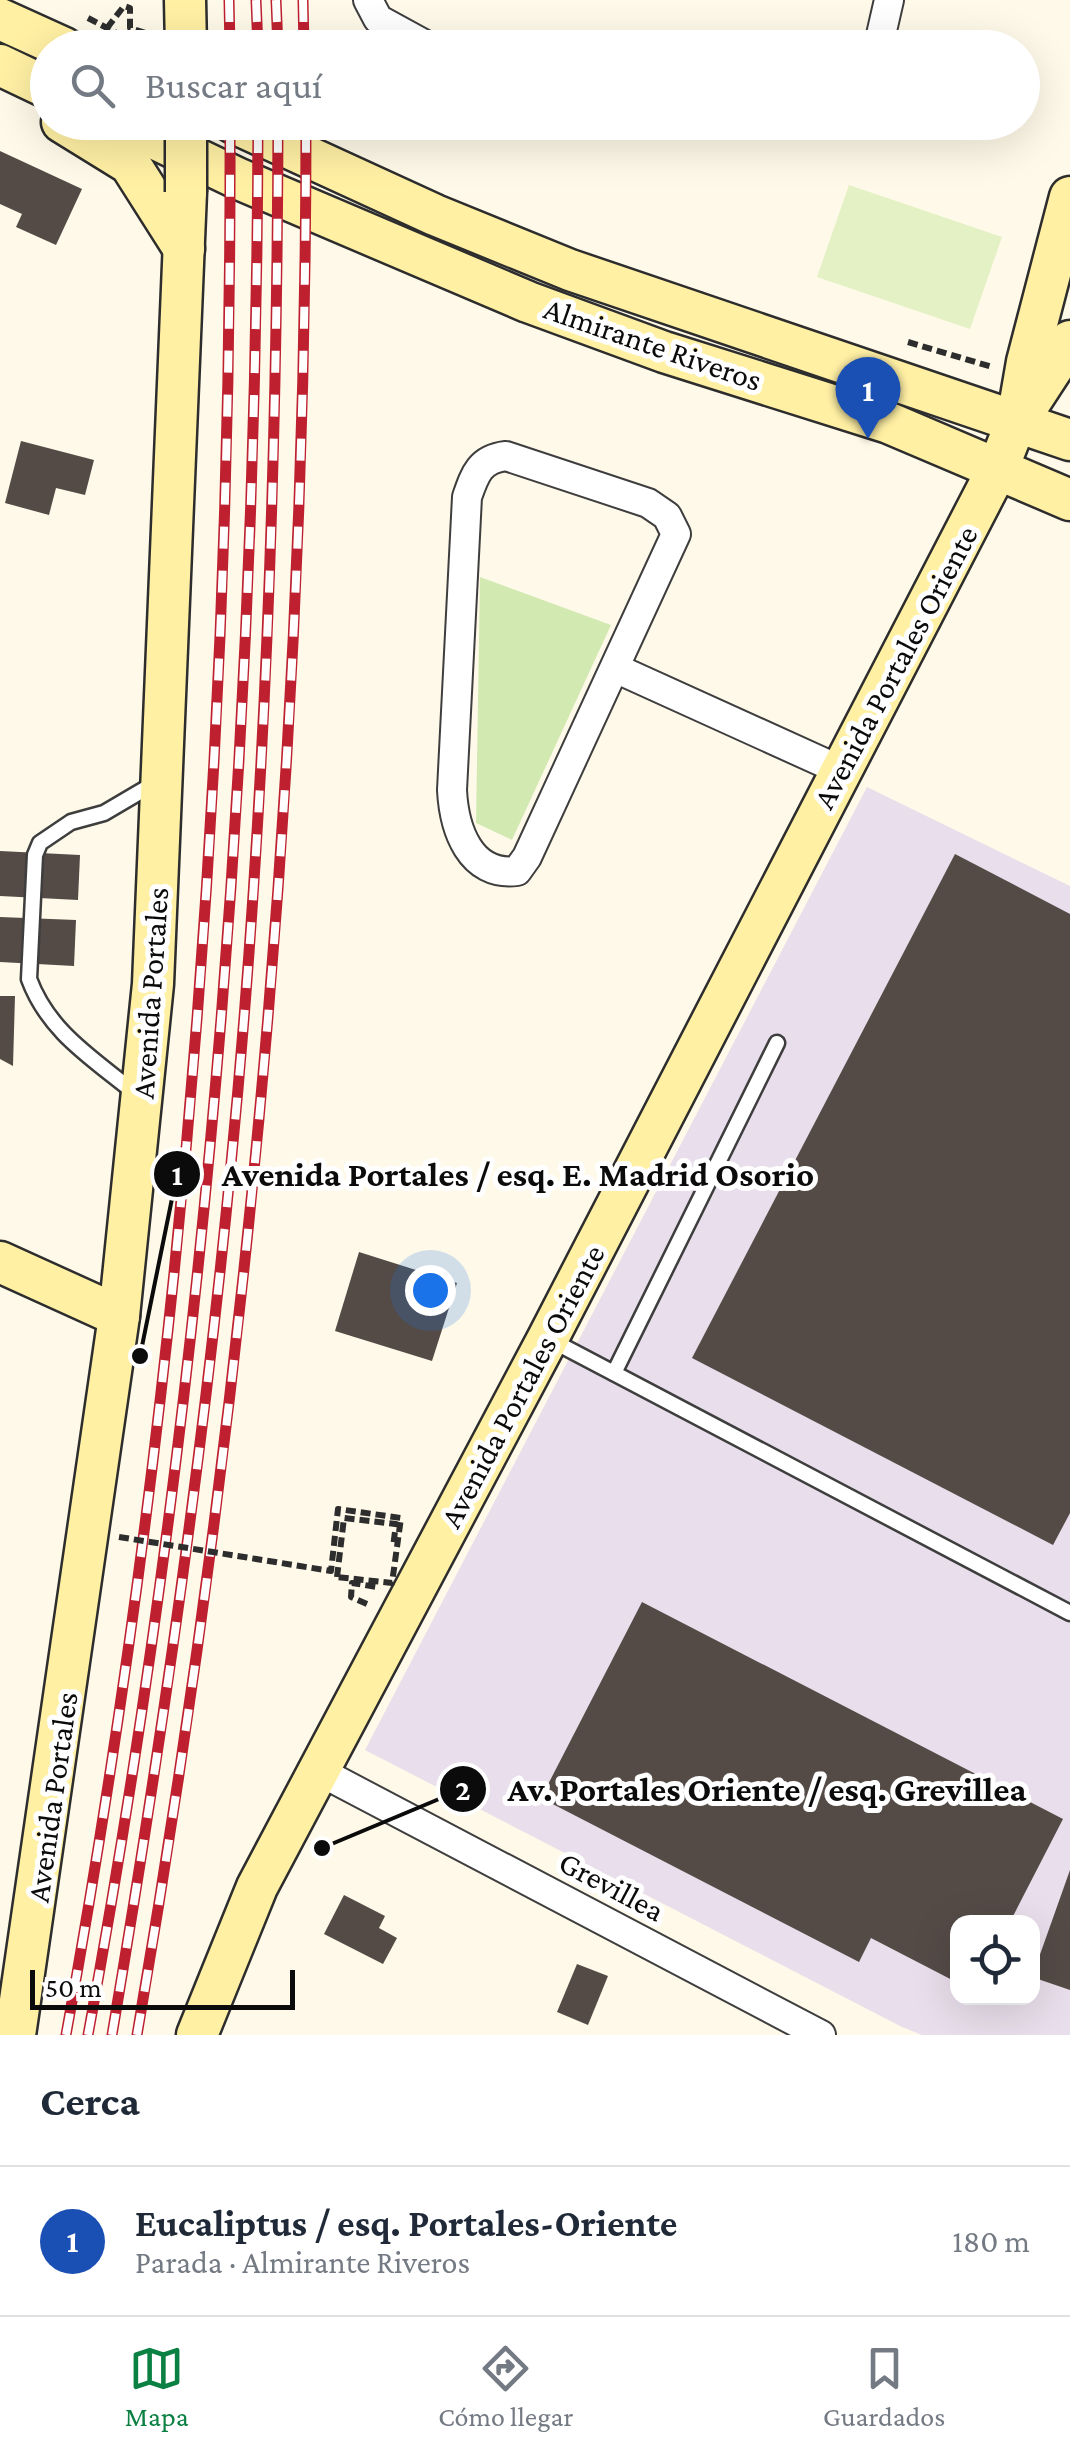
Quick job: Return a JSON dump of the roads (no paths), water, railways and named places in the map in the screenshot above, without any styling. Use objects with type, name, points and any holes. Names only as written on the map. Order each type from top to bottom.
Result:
[{"type":"main road","points":[[185,0],[186,30]]},
{"type":"main road","points":[[0,18],[30,32]]},
{"type":"main road","points":[[0,65],[30,79]]},
{"type":"main road","points":[[0,94],[30,108]]},
{"type":"main road","points":[[91,140],[130,164],[184,251]]},
{"type":"main road","name":"Almirante Riveros","points":[[158,140],[239,179],[528,302],[664,352],[890,423],[1070,500]]},
{"type":"main road","name":"Avenida Portales","points":[[16,2035],[119,1316],[153,984],[186,140]]},
{"type":"main road","name":"Almirante Riveros","points":[[271,140],[435,215],[570,270],[1070,440]]},
{"type":"main road","name":"Avenida Portales Oriente","points":[[1017,420],[1024,375],[1067,221]]},
{"type":"main road","name":"Avenida Portales Oriente","points":[[196,2035],[257,1887],[548,1338],[998,468],[1017,420],[1070,341]]},
{"type":"main road","points":[[0,1262],[119,1316]]},
{"type":"street","points":[[368,0],[378,19],[398,30]]},
{"type":"street","points":[[882,30],[889,0]]},
{"type":"street","points":[[506,456],[648,504],[667,516],[676,534],[672,548],[615,668],[517,871],[500,873],[481,864],[466,848],[453,817],[452,790],[467,497],[476,471],[490,458],[506,456]]},
{"type":"street","points":[[615,668],[840,770]]},
{"type":"street","name":"Grevillea","points":[[318,1770],[822,2035]]},
{"type":"lane","points":[[142,1099],[78,1050],[52,1024],[35,996],[29,966],[35,855],[49,834],[104,813],[164,777]]},
{"type":"lane","points":[[614,1373],[777,1043]]},
{"type":"lane","points":[[548,1338],[1070,1613]]},
{"type":"railway","points":[[229,0],[230,30]]},
{"type":"railway","points":[[256,0],[257,30]]},
{"type":"railway","points":[[276,0],[277,30]]},
{"type":"railway","points":[[303,0],[304,30]]},
{"type":"railway","points":[[66,2035],[106,1798],[140,1560],[192,1082],[221,603],[230,140]]},
{"type":"railway","points":[[88,2035],[129,1798],[163,1560],[216,1082],[247,603],[258,140]]},
{"type":"railway","points":[[112,2035],[194,1492],[243,1034],[267,644],[278,140]]},
{"type":"railway","points":[[137,2035],[209,1559],[262,1082],[295,603],[306,140]]},
{"type":"place","name":"Eucaliptus / esq. Portales-Oriente","points":[[868,439]]},
{"type":"place","name":"Avenida Portales / esq. E. Madrid Osorio","points":[[140,1356]]},
{"type":"place","name":"Av. Portales Oriente / esq. Grevillea","points":[[322,1848]]}]
